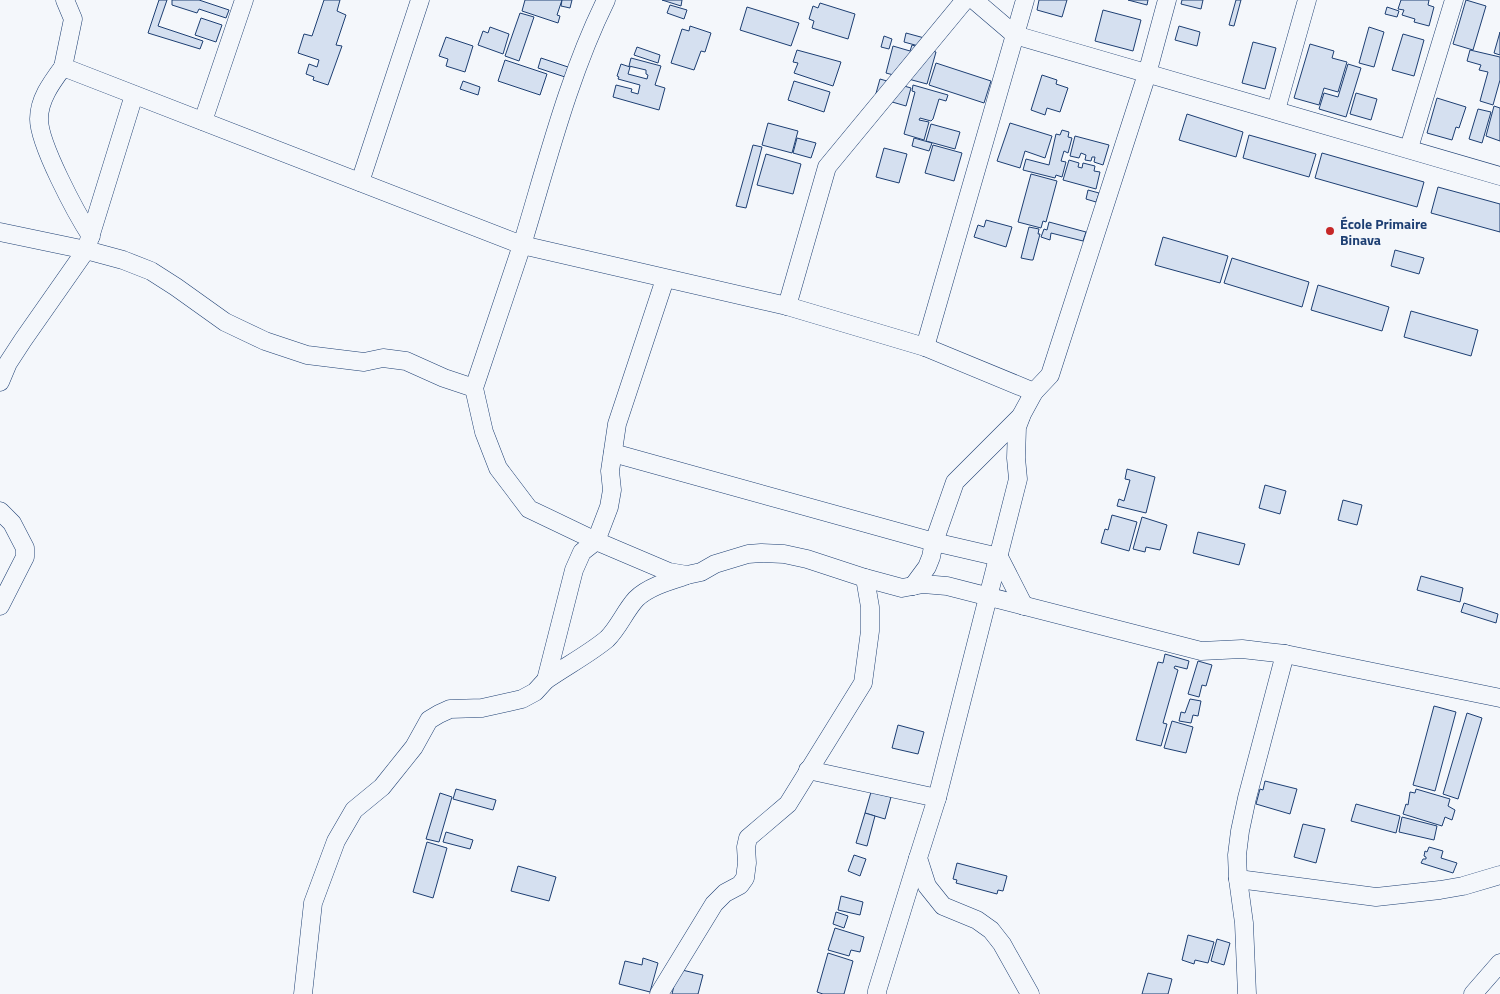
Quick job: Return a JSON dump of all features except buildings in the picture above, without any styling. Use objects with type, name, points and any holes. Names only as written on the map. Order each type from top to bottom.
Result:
[{"type":"street","points":[[65,0],[73,19],[63,67],[51,84],[43,101],[39,119],[46,149],[88,243]]},
{"type":"street","points":[[202,121],[244,0]]},
{"type":"street","points":[[360,182],[420,0]]},
{"type":"street","points":[[606,0],[566,99],[522,245],[474,388],[484,432],[498,468],[529,509],[596,541],[669,572],[687,575]]},
{"type":"street","points":[[787,306],[827,167],[965,0]]},
{"type":"street","points":[[974,0],[1016,35],[1500,176]]},
{"type":"street","points":[[925,347],[1025,0]]},
{"type":"street","points":[[878,994],[877,991],[938,798],[1018,479],[1017,428],[1034,392],[1050,375],[1147,74],[1167,0]]},
{"type":"street","points":[[1276,110],[1307,0]]},
{"type":"street","points":[[1409,148],[1454,0]]},
{"type":"street","points":[[63,67],[522,245],[787,306],[925,347],[1034,392]]},
{"type":"street","points":[[0,382],[8,363],[88,243],[134,95]]},
{"type":"street","points":[[0,232],[88,243],[151,272],[176,287],[225,322],[265,340],[307,355],[364,362],[383,358],[406,361],[444,378],[474,388]]},
{"type":"street","points":[[546,680],[574,570],[582,552],[596,541],[609,507],[612,490],[610,471],[616,424],[665,279]]},
{"type":"street","points":[[913,586],[927,567],[955,482],[1022,414]]},
{"type":"street","points":[[613,453],[934,542],[999,556]]},
{"type":"street","points":[[0,510],[12,523],[25,548],[25,558],[0,606]]},
{"type":"street","points":[[303,994],[313,903],[336,841],[354,810],[382,787],[414,748],[429,720],[450,709],[482,708],[522,699],[535,692],[546,680],[605,640],[615,630],[640,595],[662,584],[701,572],[715,564],[748,554],[784,554],[807,559],[902,588],[923,584],[947,586],[1201,651],[1242,649],[1285,654],[1500,698]]},
{"type":"street","points":[[999,556],[1024,606]]},
{"type":"street","points":[[659,994],[714,904],[725,893],[740,885],[745,878],[748,838],[788,804],[863,683],[870,631],[870,607],[865,578]]},
{"type":"street","points":[[1247,994],[1244,923],[1237,855],[1240,831],[1285,654]]},
{"type":"street","points":[[808,770],[938,798]]},
{"type":"street","points":[[918,858],[927,886],[943,906],[977,920],[991,930],[1002,944],[1030,994]]},
{"type":"street","points":[[1238,879],[1376,897],[1463,886],[1500,875]]},
{"type":"street","points":[[1472,994],[1500,963]]},
{"type":"place","name":"École Primaire Binava","points":[[1330,231]]}]
